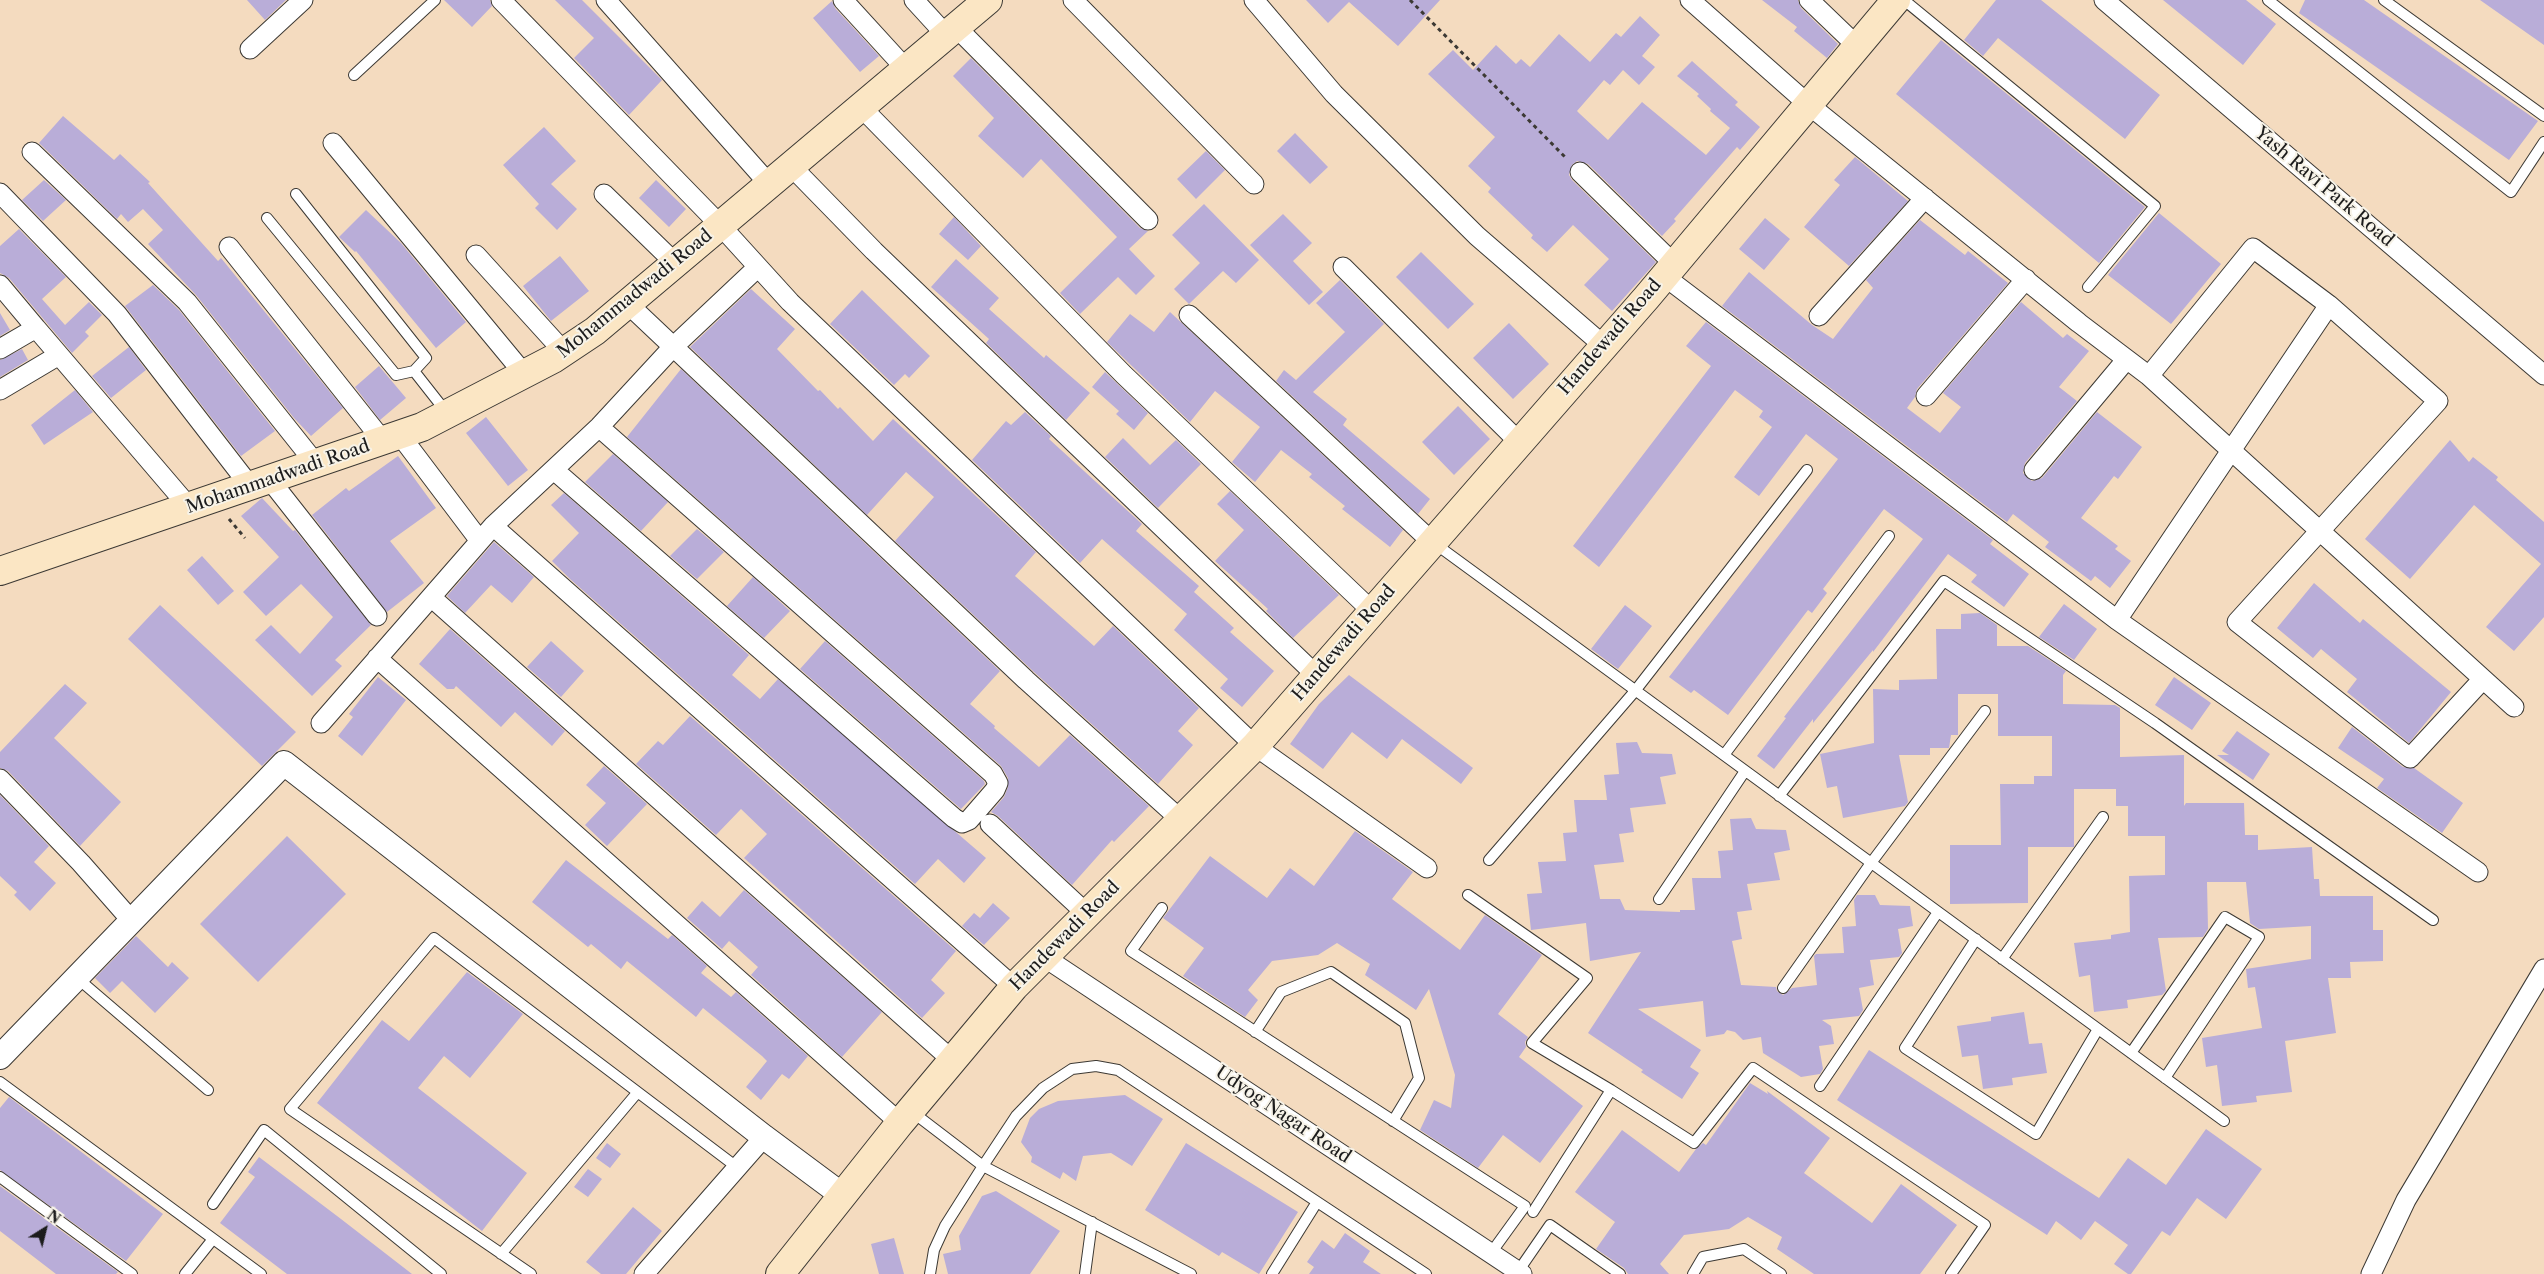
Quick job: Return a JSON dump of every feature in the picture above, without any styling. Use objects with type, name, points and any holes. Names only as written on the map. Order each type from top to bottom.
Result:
[{"type":"main road","name":"Mohammadwadi Road","points":[[0,571],[422,427],[525,375],[595,331],[988,0]]},
{"type":"main road","name":"Handewadi Road","points":[[789,1271],[842,1195],[1014,987],[1255,746],[1669,270],[1896,0]]},
{"type":"street","points":[[250,49],[303,0]]},
{"type":"street","points":[[501,0],[720,225],[823,334],[1255,746],[1427,868]]},
{"type":"street","points":[[606,0],[769,184]]},
{"type":"street","points":[[843,0],[906,69]]},
{"type":"street","points":[[914,0],[951,31],[1148,220]]},
{"type":"street","points":[[1073,0],[1254,184]]},
{"type":"street","points":[[1254,0],[1334,94],[1477,236],[1602,345]]},
{"type":"street","points":[[1690,0],[1809,105],[2126,360],[2149,376],[2514,707]]},
{"type":"street","points":[[1810,0],[1857,46]]},
{"type":"street","name":"Yash Ravi Park Road","points":[[2104,0],[2544,375]]},
{"type":"street","points":[[861,107],[1124,375],[1372,611]]},
{"type":"street","points":[[333,143],[525,375]]},
{"type":"street","points":[[32,152],[187,302],[316,464]]},
{"type":"street","points":[[792,166],[874,251],[1316,675]]},
{"type":"street","points":[[1580,172],[1669,270],[2117,620],[2478,872]]},
{"type":"street","points":[[0,193],[117,314],[260,483],[377,616]]},
{"type":"street","points":[[604,194],[675,263]]},
{"type":"street","points":[[1819,316],[1925,198]]},
{"type":"street","points":[[229,247],[480,540]]},
{"type":"street","points":[[2149,376],[2253,248],[2329,305],[2438,402],[2237,622],[2410,758],[2483,679]]},
{"type":"street","points":[[476,255],[564,352]]},
{"type":"street","points":[[321,723],[493,526],[554,470],[599,426],[672,348],[758,267]]},
{"type":"street","points":[[1343,267],[1519,442]]},
{"type":"street","points":[[1926,396],[2026,279]]},
{"type":"street","points":[[0,285],[189,507]]},
{"type":"street","points":[[628,303],[672,348],[1026,680],[1181,820]]},
{"type":"street","points":[[2117,620],[2329,305]]},
{"type":"street","points":[[1189,315],[1432,542]]},
{"type":"street","points":[[0,349],[36,328]]},
{"type":"street","points":[[0,390],[59,355]]},
{"type":"street","points":[[2034,470],[2126,360]]},
{"type":"street","points":[[554,470],[954,818],[962,823],[969,820],[995,790],[998,783],[993,774],[599,426]]},
{"type":"street","points":[[493,526],[1014,987]]},
{"type":"street","points":[[431,597],[952,1060]]},
{"type":"street","points":[[377,658],[905,1117]]},
{"type":"street","points":[[0,1057],[284,763],[764,1137],[842,1195]]},
{"type":"street","points":[[0,779],[81,863],[131,920]]},
{"type":"street","points":[[990,824],[1087,914]]},
{"type":"street","name":"Udyog Nagar Road","points":[[1044,957],[1519,1273]]},
{"type":"street","points":[[2371,1274],[2406,1200],[2544,969]]},
{"type":"street","points":[[644,1274],[764,1137]]},
{"type":"lane","points":[[354,75],[435,0]]},
{"type":"lane","points":[[1904,0],[2155,206],[2088,287]]},
{"type":"lane","points":[[2268,0],[2511,192],[2544,142]]},
{"type":"lane","points":[[2384,0],[2544,116]]},
{"type":"lane","points":[[267,218],[396,375],[414,370],[426,358],[296,194]]},
{"type":"lane","points":[[414,370],[448,414]]},
{"type":"lane","points":[[1489,860],[1635,691],[1807,470]]},
{"type":"lane","points":[[1724,755],[1889,536]]},
{"type":"lane","points":[[1432,542],[2224,1121]]},
{"type":"lane","points":[[1779,796],[1944,581],[2147,717],[2433,920]]},
{"type":"lane","points":[[1782,988],[1871,863],[1985,710]]},
{"type":"lane","points":[[1659,899],[1745,771]]},
{"type":"lane","points":[[2002,958],[2103,818]]},
{"type":"lane","points":[[1468,895],[1588,978],[1532,1044],[1694,1143],[1753,1068],[1985,1225],[1952,1274]]},
{"type":"lane","points":[[1162,908],[1131,951],[1529,1209],[1550,1226],[1620,1274]]},
{"type":"lane","points":[[1820,1086],[1938,912]]},
{"type":"lane","points":[[2131,1053],[2225,917],[2259,937],[2165,1078]]},
{"type":"lane","points":[[531,1274],[290,1109],[434,938],[738,1168]]},
{"type":"lane","points":[[1976,939],[1905,1048],[2036,1134],[2098,1028]]},
{"type":"lane","points":[[1255,1032],[1281,992],[1332,972],[1405,1023],[1419,1078],[1393,1121]]},
{"type":"lane","points":[[76,978],[208,1090]]},
{"type":"lane","points":[[930,1274],[934,1250],[945,1226],[1016,1116],[1043,1088],[1072,1069],[1096,1066],[1118,1070],[1426,1274]]},
{"type":"lane","points":[[0,1082],[261,1274]]},
{"type":"lane","points":[[1491,1253],[1529,1209],[1610,1090]]},
{"type":"lane","points":[[501,1254],[637,1093]]},
{"type":"lane","points":[[905,1117],[983,1166],[1191,1274]]},
{"type":"lane","points":[[213,1204],[264,1130],[435,1272]]},
{"type":"lane","points":[[0,1177],[132,1274]]},
{"type":"lane","points":[[1272,1274],[1317,1202]]},
{"type":"lane","points":[[1085,1274],[1092,1222]]},
{"type":"lane","points":[[1519,1273],[1550,1226]]},
{"type":"lane","points":[[185,1274],[213,1239]]},
{"type":"lane","points":[[1693,1274],[1703,1257],[1744,1249],[1781,1274]]},
{"type":"path","points":[[1410,0],[1580,172]]},
{"type":"building","points":[[247,0],[286,0],[265,20]]},
{"type":"building","points":[[444,0],[490,0],[492,6],[472,27]]},
{"type":"building","points":[[555,0],[582,0],[662,80],[629,115],[574,58],[594,38]]},
{"type":"building","points":[[1306,0],[1440,0],[1398,46],[1349,2],[1328,23]]},
{"type":"building","points":[[1762,0],[1798,0],[1801,8],[1838,44],[1827,58],[1794,31],[1797,27]]},
{"type":"building","points":[[1996,0],[2041,0],[2160,95],[2125,139],[1998,38],[1983,56],[1964,40]]},
{"type":"building","points":[[2163,0],[2246,0],[2276,24],[2243,65]]},
{"type":"building","points":[[2305,0],[2364,0],[2538,121],[2509,160],[2299,13]]},
{"type":"building","points":[[2480,0],[2544,0],[2544,45]]},
{"type":"building","points":[[832,1],[835,8],[879,56],[860,72],[813,18]]},
{"type":"building","points":[[1640,16],[1660,35],[1642,56],[1655,67],[1639,85],[1623,70],[1610,85],[1604,80],[1577,111],[1608,140],[1642,102],[1706,155],[1730,128],[1710,111],[1711,109],[1697,96],[1699,94],[1677,76],[1692,61],[1738,102],[1735,105],[1760,127],[1740,150],[1737,147],[1674,219],[1676,221],[1662,236],[1588,164],[1577,161],[1572,165],[1569,175],[1572,180],[1656,262],[1612,311],[1584,285],[1609,259],[1573,225],[1547,252],[1531,238],[1533,235],[1488,192],[1491,188],[1468,166],[1495,137],[1428,74],[1453,50],[1473,70],[1496,45],[1516,64],[1521,59],[1530,67],[1559,34],[1590,62],[1616,33],[1621,37]]},
{"type":"building","points":[[1941,40],[2145,207],[2099,263],[1896,94]]},
{"type":"building","points":[[971,58],[1140,228],[1148,231],[1129,249],[1155,276],[1136,295],[1118,277],[1080,314],[1060,293],[1117,237],[1041,159],[1023,178],[978,136],[994,118],[953,76]]},
{"type":"building","points":[[63,116],[114,160],[120,154],[150,182],[148,183],[218,261],[221,258],[343,408],[311,436],[294,418],[196,295],[148,244],[163,230],[143,209],[128,222],[121,214],[117,219],[39,143]]},
{"type":"building","points":[[544,127],[576,161],[551,184],[577,209],[557,230],[535,208],[539,204],[503,165]]},
{"type":"building","points":[[1295,133],[1328,167],[1310,184],[1277,151]]},
{"type":"building","points":[[1206,151],[1225,170],[1196,199],[1177,179]]},
{"type":"building","points":[[1855,157],[1908,201],[1849,266],[1804,227],[1840,185],[1834,180]]},
{"type":"building","points":[[44,180],[66,200],[43,221],[22,200]]},
{"type":"building","points":[[656,180],[686,209],[669,227],[639,198]]},
{"type":"building","points":[[1204,204],[1259,260],[1236,283],[1223,271],[1189,304],[1174,289],[1200,263],[1172,235]]},
{"type":"building","points":[[366,210],[401,243],[466,322],[436,348],[356,251],[339,237]]},
{"type":"building","points":[[2159,213],[2221,264],[2171,324],[2108,275]]},
{"type":"building","points":[[1283,214],[1312,243],[1293,261],[1323,292],[1309,305],[1250,245]]},
{"type":"building","points":[[954,217],[981,246],[968,260],[939,234]]},
{"type":"building","points":[[1765,218],[1790,239],[1764,270],[1739,249]]},
{"type":"building","points":[[1920,220],[1965,255],[1968,251],[2008,283],[1917,389],[1915,397],[1907,408],[1940,433],[1961,407],[1943,393],[2021,302],[2063,338],[2067,334],[2089,351],[2059,387],[2077,401],[2025,463],[2023,473],[2032,481],[2042,478],[2097,412],[2142,447],[2118,479],[2114,476],[2081,518],[2118,546],[2115,549],[2131,561],[2110,588],[2095,576],[2091,581],[2045,547],[2049,542],[2013,514],[2007,522],[1722,306],[1749,272],[1812,325],[1833,339],[1873,288],[1866,280]]},
{"type":"building","points":[[19,229],[66,277],[42,299],[65,325],[89,302],[102,315],[85,332],[89,336],[72,353],[9,278],[0,273],[0,246]]},
{"type":"building","points":[[1421,252],[1474,304],[1448,329],[1396,277]]},
{"type":"building","points":[[560,256],[589,291],[551,321],[523,286]]},
{"type":"building","points":[[956,259],[999,298],[989,309],[1044,358],[1046,355],[1090,393],[1066,420],[986,343],[989,339],[931,287]]},
{"type":"building","points":[[1340,280],[1384,324],[1313,392],[1347,419],[1343,425],[1430,499],[1418,514],[1276,381],[1284,370],[1296,380],[1345,332],[1316,303]]},
{"type":"building","points":[[153,285],[179,310],[275,431],[241,456],[125,306]]},
{"type":"building","points":[[751,289],[795,329],[777,349],[818,391],[820,390],[838,409],[840,407],[873,441],[893,419],[1036,552],[1015,576],[1094,646],[1113,626],[1199,708],[1178,731],[1193,745],[1158,784],[1034,672],[895,541],[934,497],[906,472],[867,515],[690,347]]},
{"type":"building","points":[[862,290],[930,356],[909,378],[905,374],[894,385],[830,324]]},
{"type":"building","points":[[1170,312],[1403,530],[1390,547],[1342,509],[1345,506],[1309,477],[1312,474],[1281,450],[1255,482],[1232,462],[1260,427],[1215,391],[1190,422],[1107,342],[1130,314],[1154,332]]},
{"type":"building","points":[[0,313],[10,330],[0,336]]},
{"type":"building","points":[[1706,322],[1993,540],[1990,544],[2029,574],[2004,607],[1971,582],[1977,575],[1948,554],[1873,652],[1873,650],[1813,723],[1813,719],[1774,769],[1757,756],[1786,718],[1784,717],[1923,539],[1884,509],[1823,589],[1827,593],[1812,613],[1808,610],[1728,715],[1694,690],[1691,693],[1669,677],[1838,459],[1806,434],[1759,496],[1734,477],[1772,427],[1759,417],[1763,411],[1735,390],[1599,567],[1573,546],[1711,366],[1686,346]]},
{"type":"building","points":[[1509,323],[1549,364],[1513,399],[1473,358]]},
{"type":"building","points":[[129,347],[146,370],[111,398],[92,376]]},
{"type":"building","points":[[22,349],[28,360],[0,377],[0,360]]},
{"type":"building","points":[[379,366],[406,398],[380,420],[355,387]]},
{"type":"building","points":[[681,369],[1000,671],[970,704],[995,726],[994,728],[1039,767],[1070,735],[1149,806],[1114,842],[1112,840],[1072,885],[998,816],[991,812],[1004,797],[1008,787],[1008,778],[1001,766],[627,437]]},
{"type":"building","points":[[1105,372],[1148,413],[1134,430],[1116,414],[1119,411],[1092,387]]},
{"type":"building","points":[[75,390],[93,412],[44,445],[31,425]]},
{"type":"building","points":[[1458,406],[1490,439],[1454,475],[1422,442]]},
{"type":"building","points":[[1025,412],[1051,436],[1049,439],[1142,524],[1136,531],[1199,586],[1194,592],[1234,628],[1230,632],[1274,671],[1242,707],[1220,688],[1228,679],[1174,630],[1187,614],[1102,539],[1080,563],[972,460],[1006,421],[1011,425]]},
{"type":"building","points":[[486,417],[528,470],[508,486],[466,433]]},
{"type":"building","points":[[1123,438],[1150,465],[1176,440],[1201,464],[1158,508],[1105,457]]},
{"type":"building","points":[[2450,440],[2469,462],[2473,457],[2498,477],[2496,480],[2544,522],[2544,617],[2514,651],[2486,627],[2541,564],[2474,505],[2410,579],[2365,539]]},
{"type":"building","points":[[613,454],[668,502],[641,531],[585,482]]},
{"type":"building","points":[[398,456],[436,508],[390,541],[424,583],[387,612],[312,515],[346,488],[349,491]]},
{"type":"building","points":[[1230,491],[1339,595],[1293,638],[1266,611],[1268,609],[1215,561],[1244,530],[1217,504]]},
{"type":"building","points":[[564,493],[749,655],[732,675],[760,699],[778,679],[986,858],[964,883],[938,859],[915,884],[570,579],[552,561],[579,533],[551,505]]},
{"type":"building","points":[[262,498],[293,531],[295,530],[371,625],[335,660],[342,666],[312,696],[255,640],[271,625],[300,654],[333,617],[301,584],[266,616],[243,592],[279,557],[241,516]]},
{"type":"building","points":[[697,529],[724,552],[697,579],[670,556]]},
{"type":"building","points":[[494,542],[534,577],[512,603],[491,585],[465,613],[447,596]]},
{"type":"building","points":[[202,556],[234,591],[218,605],[187,570]]},
{"type":"building","points":[[753,577],[790,611],[764,638],[727,606]]},
{"type":"building","points":[[2314,583],[2360,623],[2363,619],[2451,692],[2409,743],[2347,692],[2357,679],[2321,649],[2313,658],[2277,628]]},
{"type":"building","points":[[2064,604],[2097,629],[2074,660],[2039,637]]},
{"type":"building","points":[[160,605],[296,732],[262,766],[128,639]]},
{"type":"building","points":[[1625,605],[1652,626],[1618,669],[1591,649]]},
{"type":"building","points":[[1980,613],[1997,625],[1997,646],[2028,646],[2066,671],[2063,675],[2063,704],[2115,705],[2120,708],[2120,757],[2184,755],[2184,806],[2186,803],[2244,803],[2245,835],[2258,835],[2258,850],[2312,847],[2314,879],[2319,879],[2320,896],[2373,896],[2373,930],[2383,930],[2383,961],[2350,962],[2351,978],[2328,978],[2336,1033],[2285,1041],[2292,1092],[2256,1096],[2257,1102],[2222,1106],[2217,1065],[2206,1067],[2202,1038],[2262,1028],[2255,987],[2248,988],[2246,969],[2311,959],[2311,926],[2259,929],[2250,923],[2246,882],[2207,882],[2208,929],[2203,937],[2158,938],[2166,991],[2162,995],[2127,1000],[2128,1008],[2094,1012],[2090,975],[2079,977],[2074,943],[2111,939],[2111,935],[2130,932],[2129,876],[2165,875],[2165,836],[2128,836],[2128,806],[2116,806],[2116,789],[2074,789],[2074,847],[2028,847],[2028,903],[1950,904],[1950,845],[2001,845],[2000,784],[2034,784],[2034,776],[2052,776],[2052,736],[1998,736],[1998,694],[1958,694],[1958,735],[1951,735],[1949,748],[1930,748],[1930,755],[1899,755],[1908,802],[1905,806],[1843,818],[1837,786],[1827,788],[1820,754],[1874,743],[1873,689],[1899,690],[1899,680],[1937,679],[1936,629],[1961,629],[1961,614]]},
{"type":"building","points":[[450,629],[565,731],[552,746],[515,712],[501,727],[456,686],[454,689],[447,689],[419,664]]},
{"type":"building","points":[[551,641],[584,671],[561,697],[527,667]]},
{"type":"building","points":[[825,641],[984,781],[985,784],[961,809],[800,669]]},
{"type":"building","points":[[1349,675],[1473,768],[1461,784],[1402,739],[1387,759],[1352,732],[1323,769],[1290,744],[1319,704]]},
{"type":"building","points":[[378,677],[406,700],[362,756],[338,736],[353,717],[349,714]]},
{"type":"building","points":[[2174,677],[2211,703],[2192,730],[2155,705]]},
{"type":"building","points":[[65,684],[87,703],[54,738],[121,802],[80,846],[8,771],[0,768],[0,752]]},
{"type":"building","points":[[690,716],[956,951],[931,980],[945,993],[922,1018],[744,858],[767,834],[741,809],[716,835],[636,764],[658,741],[663,745]]},
{"type":"building","points":[[2352,727],[2403,767],[2414,768],[2463,803],[2442,833],[2377,788],[2384,779],[2338,748]]},
{"type":"building","points":[[2237,731],[2270,754],[2253,780],[2217,755],[2229,755],[2222,751]]},
{"type":"building","points":[[1637,742],[1642,753],[1672,754],[1676,774],[1660,777],[1666,804],[1630,808],[1634,832],[1619,834],[1624,862],[1594,865],[1600,899],[1620,899],[1625,910],[1680,912],[1680,910],[1695,910],[1692,878],[1721,878],[1718,851],[1733,850],[1730,819],[1751,818],[1756,829],[1786,830],[1790,850],[1774,853],[1780,880],[1747,884],[1752,910],[1737,912],[1742,939],[1732,941],[1741,985],[1776,987],[1777,991],[1783,995],[1792,988],[1817,985],[1814,956],[1816,954],[1844,953],[1842,927],[1856,926],[1854,900],[1857,895],[1875,895],[1880,905],[1910,906],[1913,926],[1898,929],[1902,953],[1899,957],[1870,960],[1874,985],[1859,988],[1863,1010],[1859,1016],[1822,1020],[1831,1026],[1834,1044],[1819,1046],[1823,1069],[1820,1074],[1801,1077],[1763,1053],[1761,1037],[1743,1040],[1735,1032],[1727,1030],[1724,1034],[1706,1037],[1703,1001],[1638,1009],[1701,1050],[1690,1067],[1699,1073],[1682,1099],[1588,1033],[1641,952],[1590,961],[1586,923],[1531,930],[1527,894],[1542,893],[1538,862],[1566,861],[1563,833],[1577,832],[1574,800],[1607,800],[1604,775],[1619,774],[1616,743]]},
{"type":"building","points":[[604,766],[647,804],[607,846],[585,825],[606,803],[586,785]]},
{"type":"building","points":[[0,795],[49,846],[34,862],[56,883],[30,911],[14,895],[17,892],[0,876]]},
{"type":"building","points":[[1355,831],[1413,872],[1392,899],[1460,950],[1485,915],[1542,955],[1498,1014],[1528,1037],[1525,1042],[1526,1047],[1519,1057],[1583,1106],[1540,1163],[1503,1135],[1478,1168],[1420,1130],[1434,1100],[1451,1108],[1455,1075],[1429,989],[1416,1010],[1365,975],[1370,964],[1337,943],[1318,955],[1272,961],[1248,990],[1258,1000],[1245,1017],[1183,976],[1204,948],[1163,918],[1210,856],[1267,898],[1290,868],[1314,886]]},
{"type":"building","points":[[287,836],[346,894],[258,982],[200,924]]},
{"type":"building","points":[[566,860],[668,939],[672,935],[707,966],[701,973],[731,997],[736,992],[808,1056],[789,1079],[782,1074],[761,1100],[746,1087],[767,1061],[762,1056],[703,1008],[696,1017],[627,961],[621,969],[591,944],[588,947],[532,902]]},
{"type":"building","points":[[744,890],[882,1012],[842,1057],[751,975],[758,967],[729,941],[722,949],[687,918],[702,901],[720,917]]},
{"type":"building","points":[[993,903],[1010,918],[984,945],[962,926],[974,913],[980,918]]},
{"type":"building","points":[[136,936],[168,967],[172,962],[189,978],[155,1013],[122,981],[110,993],[95,978]]},
{"type":"building","points":[[467,972],[523,1014],[470,1078],[444,1056],[418,1088],[527,1173],[482,1231],[317,1103],[382,1020],[409,1041]]},
{"type":"building","points":[[2024,1012],[2029,1044],[2042,1043],[2047,1073],[2012,1078],[2013,1085],[1983,1089],[1978,1055],[1962,1057],[1957,1026],[1991,1021],[1991,1017]]},
{"type":"building","points":[[1869,1050],[2099,1198],[2128,1158],[2166,1185],[2206,1129],[2262,1169],[2226,1219],[2197,1198],[2170,1236],[2162,1231],[2131,1274],[2128,1274],[2114,1264],[2128,1245],[2095,1221],[2081,1240],[2056,1221],[2047,1235],[1837,1100]]},
{"type":"building","points":[[1750,1083],[1768,1094],[1767,1091],[1830,1138],[1804,1173],[1872,1223],[1901,1184],[1957,1225],[1920,1274],[1814,1274],[1777,1249],[1782,1237],[1748,1217],[1729,1229],[1684,1235],[1660,1264],[1669,1274],[1628,1274],[1624,1268],[1596,1249],[1615,1222],[1575,1192],[1622,1130],[1679,1172],[1696,1149],[1703,1143],[1706,1145]]},
{"type":"building","points":[[1125,1095],[1163,1119],[1132,1166],[1111,1153],[1083,1156],[1076,1181],[1063,1172],[1060,1179],[1031,1162],[1032,1157],[1021,1142],[1030,1118],[1039,1109],[1058,1101]]},
{"type":"building","points":[[9,1097],[163,1214],[126,1261],[0,1170],[0,1108]]},
{"type":"building","points":[[607,1143],[621,1154],[610,1168],[596,1158]]},
{"type":"building","points":[[1186,1143],[1298,1212],[1259,1274],[1222,1252],[1219,1256],[1145,1210]]},
{"type":"building","points":[[259,1157],[412,1274],[287,1274],[220,1223],[255,1177],[248,1172]]},
{"type":"building","points":[[588,1169],[602,1179],[588,1197],[574,1187]]},
{"type":"building","points":[[0,1186],[118,1272],[116,1274],[56,1274],[0,1231]]},
{"type":"building","points":[[996,1191],[1060,1231],[1030,1274],[948,1274],[943,1254],[961,1250],[959,1236],[982,1196]]},
{"type":"building","points":[[633,1207],[662,1231],[626,1274],[601,1274],[586,1262]]},
{"type":"building","points":[[1345,1233],[1370,1251],[1363,1262],[1381,1274],[1309,1274],[1314,1267],[1307,1262],[1322,1240],[1334,1249]]},
{"type":"building","points":[[894,1238],[904,1274],[879,1274],[871,1244]]}]
